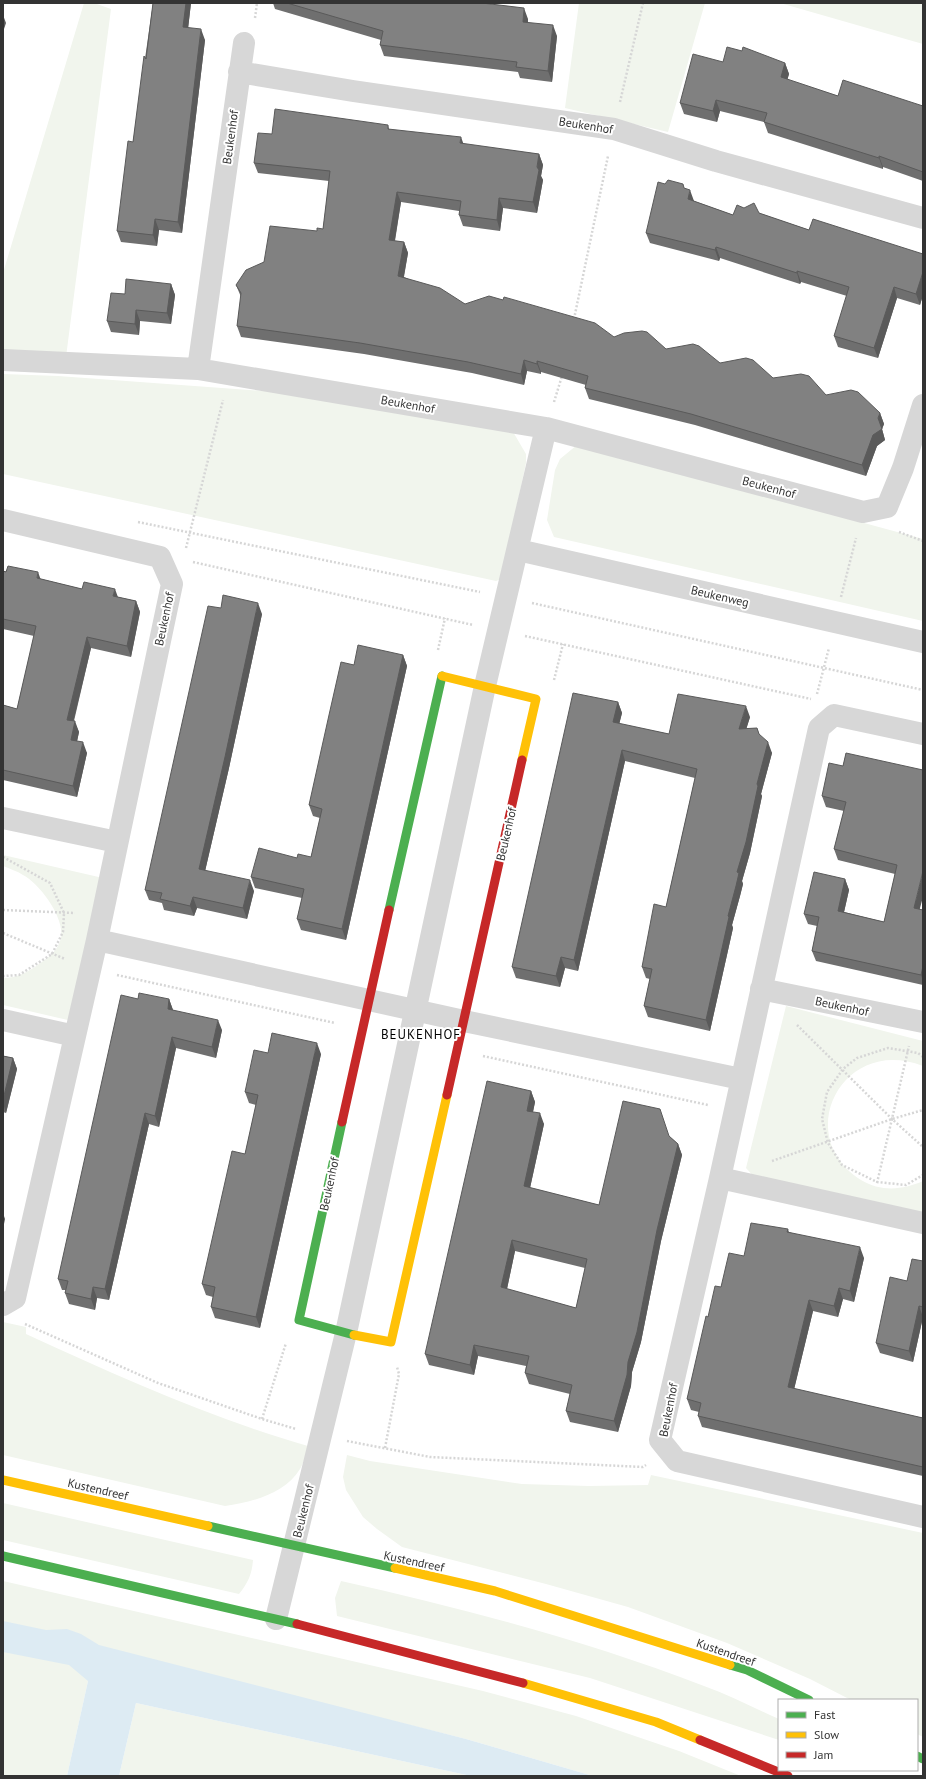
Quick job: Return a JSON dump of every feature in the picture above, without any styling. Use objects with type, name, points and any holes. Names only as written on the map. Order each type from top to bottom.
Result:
[{"type":"main road","name":"Beukenhof","points":[[299,1320],[368,1000],[442,676],[485,686],[536,699],[391,1342]]},
{"type":"main road","points":[[299,1320],[346,1333],[391,1342]]},
{"type":"main road","name":"Kustendreef","points":[[3,1480],[294,1547],[495,1591],[747,1670],[807,1699]]},
{"type":"main road","points":[[3,1556],[276,1619],[497,1675],[656,1722],[788,1776]]},
{"type":"street","name":"Beukenhof","points":[[198,369],[244,43]]},
{"type":"street","name":"Beukenhof","points":[[239,72],[353,91],[614,129],[716,161],[923,218]]},
{"type":"street","name":"Beukenhof","points":[[3,360],[198,369],[546,428],[863,512],[887,507],[903,468],[923,405]]},
{"type":"street","name":"Beukenhof","points":[[276,1619],[346,1333],[414,1010],[485,686],[546,428]]},
{"type":"street","name":"Beukenhof","points":[[3,520],[160,557],[172,584],[97,940],[15,1298],[3,1305]]},
{"type":"street","name":"Beukenweg","points":[[518,550],[923,642]]},
{"type":"street","name":"Beukenhof","points":[[923,734],[834,715],[819,728],[720,1178],[660,1440],[677,1461],[923,1517]]},
{"type":"street","points":[[3,818],[118,842]]},
{"type":"street","points":[[97,940],[464,1021],[741,1079]]},
{"type":"street","name":"Beukenhof","points":[[761,989],[919,1021]]},
{"type":"street","points":[[3,1020],[75,1036]]},
{"type":"street","points":[[720,1178],[923,1223]]},
{"type":"path","points":[[572,324],[643,3]]},
{"type":"path","points":[[184,553],[230,374]]},
{"type":"path","points":[[136,521],[506,598],[923,690]]},
{"type":"path","points":[[536,699],[552,690],[563,644]]},
{"type":"path","points":[[3,857],[50,883],[64,912],[63,932],[52,954],[19,975],[3,976]]},
{"type":"path","points":[[793,1021],[892,1119],[923,1147]]},
{"type":"path","points":[[870,1211],[908,1052],[919,1021]]},
{"type":"path","points":[[923,1057],[918,1053],[888,1048],[857,1058],[843,1069],[827,1092],[822,1119],[828,1143],[842,1165],[877,1182],[906,1184],[923,1175]]},
{"type":"path","points":[[770,1162],[828,1143],[892,1119],[923,1110]]},
{"type":"path","points":[[262,1419],[283,1348],[299,1320]]},
{"type":"path","points":[[385,1448],[399,1374],[391,1342]]},
{"type":"shaded area","points":[[84,3],[94,3],[111,9],[66,357],[3,353],[3,273]]},
{"type":"shaded area","points":[[579,3],[705,3],[668,132],[565,108]]},
{"type":"shaded area","points":[[780,3],[923,3],[923,44]]},
{"type":"shaded area","points":[[3,374],[58,376],[292,393],[512,430],[526,454],[526,463],[501,579],[496,581],[3,474]]},
{"type":"shaded area","points":[[577,445],[923,539],[923,621],[554,537],[547,520],[555,470],[560,459]]},
{"type":"shaded area","points":[[3,855],[103,878],[72,1021],[3,1005],[3,978],[22,974],[50,956],[60,943],[61,930],[55,912],[44,894],[30,879],[3,866]]},
{"type":"shaded area","points":[[786,1006],[923,1041],[923,1066],[894,1060],[869,1064],[849,1077],[835,1095],[828,1117],[830,1140],[840,1161],[861,1180],[884,1188],[900,1188],[923,1181],[923,1218],[756,1179],[746,1168]]},
{"type":"shaded area","points":[[3,1322],[26,1327],[26,1334],[165,1395],[236,1423],[308,1446],[301,1467],[294,1478],[277,1491],[257,1499],[225,1506],[3,1455]]},
{"type":"shaded area","points":[[347,1455],[370,1461],[522,1484],[589,1486],[648,1485],[651,1475],[923,1533],[923,1737],[918,1734],[918,1699],[849,1699],[810,1679],[727,1643],[628,1607],[402,1547],[363,1517],[346,1490],[343,1477]]},
{"type":"shaded area","points":[[3,1503],[253,1560],[251,1574],[239,1594],[3,1540]]},
{"type":"shaded area","points":[[3,1581],[483,1691],[576,1716],[679,1751],[741,1776],[593,1776],[466,1739],[321,1703],[88,1681],[67,1776],[3,1776]]},
{"type":"shaded area","points":[[341,1581],[478,1614],[615,1654],[723,1693],[778,1719],[778,1740],[590,1678],[337,1616],[335,1598]]},
{"type":"shaded area","points":[[3,1621],[46,1630],[67,1629],[81,1634],[99,1645],[466,1739],[593,1776],[471,1776],[136,1703],[119,1776],[67,1776],[88,1681],[69,1665],[3,1652]]},
{"type":"shaded area","points":[[136,1703],[471,1776],[119,1776]]},
{"type":"building","points":[[153,3],[186,3],[183,27],[201,29],[178,222],[155,219],[153,235],[117,231],[128,141],[133,142],[144,56],[146,59]]},
{"type":"building","points":[[287,3],[482,3],[524,8],[523,22],[553,25],[548,71],[516,67],[517,62],[380,45],[383,31]]},
{"type":"building","points":[[727,47],[742,51],[743,47],[785,63],[781,77],[838,96],[843,80],[923,106],[923,172],[879,156],[879,158],[764,122],[767,113],[716,100],[713,111],[680,103],[693,54],[723,62]]},
{"type":"building","points":[[275,109],[388,125],[388,129],[461,137],[460,143],[539,154],[537,167],[539,170],[533,202],[499,198],[497,220],[459,215],[461,201],[397,192],[389,240],[404,242],[398,276],[440,288],[465,304],[489,296],[503,300],[504,297],[595,323],[614,337],[624,333],[642,331],[647,332],[666,349],[693,344],[699,346],[720,363],[746,358],[753,360],[773,378],[801,374],[809,376],[826,395],[851,390],[858,392],[880,413],[878,418],[882,429],[873,435],[862,465],[691,414],[585,388],[588,376],[537,361],[537,364],[524,360],[521,374],[468,362],[360,343],[237,326],[241,293],[236,285],[246,270],[264,262],[270,226],[317,231],[317,228],[323,229],[330,171],[254,163],[258,133],[272,134]]},
{"type":"building","points":[[668,180],[683,184],[684,188],[690,190],[688,199],[733,215],[737,205],[744,208],[754,203],[759,213],[809,230],[813,219],[923,254],[923,272],[916,294],[894,287],[874,348],[834,336],[849,287],[797,271],[797,273],[716,247],[715,250],[646,233],[658,182],[665,184]]},
{"type":"building","points":[[126,279],[171,284],[167,313],[136,310],[135,324],[107,321],[111,293],[125,294]]},
{"type":"building","points":[[8,566],[38,572],[37,578],[82,589],[84,582],[115,589],[113,596],[136,601],[127,646],[87,637],[67,720],[75,721],[71,740],[83,742],[73,786],[3,770],[3,705],[17,709],[36,626],[3,619],[3,571],[6,572]]},
{"type":"building","points":[[223,595],[258,603],[199,869],[250,880],[243,908],[193,897],[190,906],[160,899],[162,893],[145,890],[208,606],[221,608]]},
{"type":"building","points":[[358,645],[403,655],[342,929],[297,919],[304,889],[251,877],[259,848],[297,858],[298,854],[311,857],[322,809],[309,805],[341,662],[354,665]]},
{"type":"building","points":[[573,693],[618,702],[613,722],[669,734],[678,694],[746,706],[739,729],[757,728],[759,734],[768,742],[757,784],[758,786],[746,842],[737,872],[739,873],[728,916],[706,1020],[644,1006],[652,969],[642,967],[654,904],[666,907],[697,769],[622,750],[574,960],[561,957],[556,976],[512,967]]},
{"type":"building","points":[[846,753],[923,770],[923,871],[914,908],[923,910],[923,966],[921,975],[812,951],[819,917],[804,914],[814,872],[845,879],[838,911],[884,922],[897,865],[834,849],[846,802],[822,796],[829,763],[843,766]]},
{"type":"building","points":[[139,993],[169,999],[168,1009],[218,1020],[212,1047],[172,1037],[155,1116],[145,1113],[105,1289],[93,1287],[91,1299],[65,1293],[68,1281],[58,1279],[121,995],[138,999]]},
{"type":"building","points":[[272,1033],[317,1043],[256,1317],[211,1307],[215,1287],[202,1284],[232,1151],[245,1154],[258,1095],[245,1092],[254,1050],[268,1053]]},
{"type":"building","points":[[3,1056],[13,1058],[3,1100]]},
{"type":"building","points":[[487,1081],[531,1091],[527,1111],[540,1113],[524,1186],[599,1205],[623,1101],[660,1109],[669,1136],[678,1144],[657,1230],[637,1332],[628,1362],[627,1375],[614,1421],[566,1411],[572,1385],[525,1373],[529,1356],[474,1345],[470,1365],[425,1354]],"holes":[[[512,1240],[587,1259],[576,1308],[501,1287]]]},
{"type":"building","points":[[751,1223],[788,1229],[787,1232],[860,1247],[850,1291],[839,1288],[834,1306],[809,1300],[788,1387],[923,1418],[923,1467],[698,1416],[701,1403],[687,1399],[706,1316],[708,1317],[715,1286],[721,1287],[729,1253],[744,1256]]},
{"type":"building","points":[[912,1259],[923,1261],[923,1307],[919,1306],[909,1351],[876,1343],[890,1277],[907,1281]]},
{"type":"traffic: fast","points":[[389,910],[442,676]]},
{"type":"traffic: fast","points":[[342,1122],[299,1320],[354,1335]]},
{"type":"traffic: fast","points":[[208,1526],[395,1568]]},
{"type":"traffic: fast","points":[[3,1556],[297,1624]]},
{"type":"traffic: fast","points":[[730,1665],[747,1670],[807,1699]]},
{"type":"traffic: fast","points":[[918,1756],[923,1759]]},
{"type":"traffic: slow","points":[[442,676],[536,699],[522,760]]},
{"type":"traffic: slow","points":[[354,1335],[391,1342],[447,1095]]},
{"type":"traffic: slow","points":[[3,1480],[208,1526]]},
{"type":"traffic: slow","points":[[395,1568],[495,1591],[730,1665]]},
{"type":"traffic: slow","points":[[523,1683],[656,1722],[700,1740]]},
{"type":"traffic: jam","points":[[447,1095],[522,760]]},
{"type":"traffic: jam","points":[[342,1122],[389,910]]},
{"type":"traffic: jam","points":[[297,1624],[523,1683]]},
{"type":"traffic: jam","points":[[700,1740],[788,1776]]},
{"type":"district","name":"BEUKENHOF","points":[[421,1034]]}]
